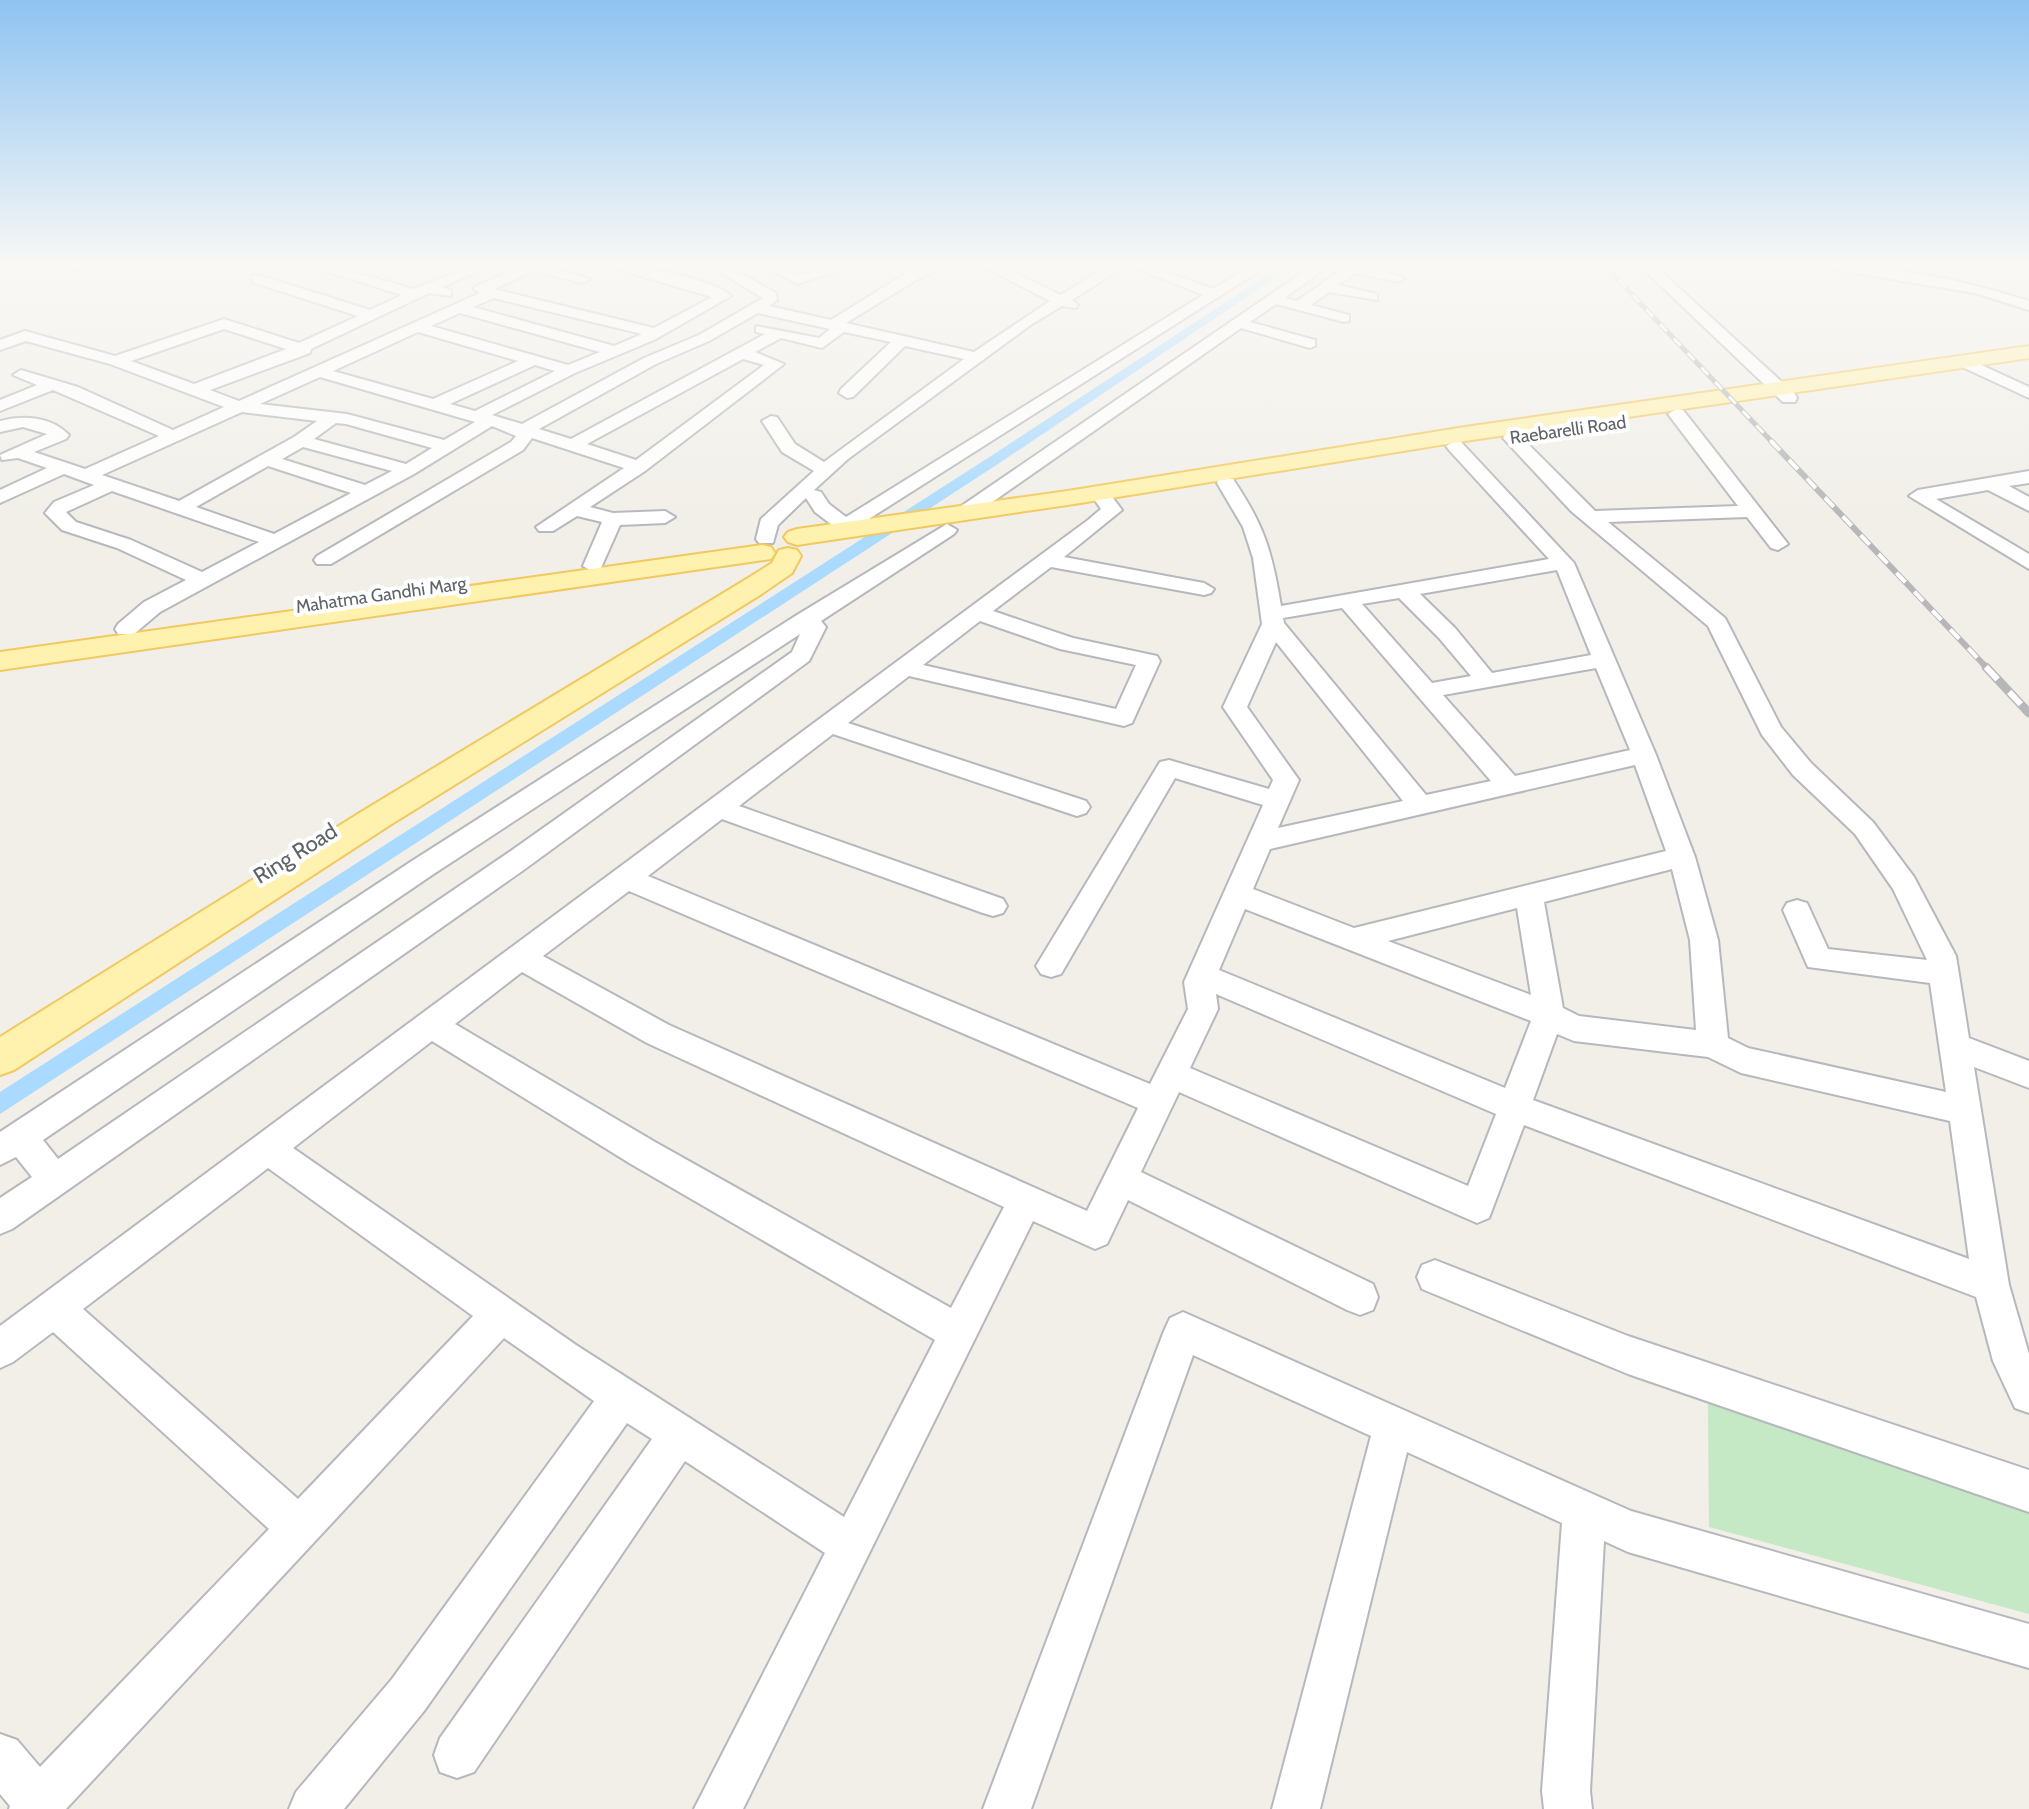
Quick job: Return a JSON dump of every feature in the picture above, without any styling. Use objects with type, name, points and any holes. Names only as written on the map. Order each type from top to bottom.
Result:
[{"type":"main road","points":[[1977,365],[2029,352]]},
{"type":"main road","name":"Raebarelli Road","points":[[1103,498],[1226,483],[1977,365],[2027,380]]},
{"type":"main road","points":[[0,661],[857,533],[956,521],[1453,436],[1784,394]]},
{"type":"main road","points":[[857,533],[917,520],[956,521]]},
{"type":"main road","points":[[0,1058],[378,817],[750,589],[783,567],[779,546]]},
{"type":"main road","name":"Mahatma Gandhi Marg","points":[[0,646],[593,566],[779,546]]},
{"type":"main road","name":"Ring Road","points":[[0,1035],[735,582],[779,546]]},
{"type":"street","points":[[62,350],[116,371],[195,390],[237,406],[347,419],[448,447]]},
{"type":"street","points":[[72,391],[163,350]]},
{"type":"street","points":[[195,390],[296,350]]},
{"type":"street","points":[[304,350],[338,362]]},
{"type":"street","points":[[85,476],[364,350]]},
{"type":"street","points":[[499,350],[569,370]]},
{"type":"street","points":[[126,629],[152,607],[408,470],[448,447],[484,418],[569,370],[611,350]]},
{"type":"street","points":[[524,430],[675,350]]},
{"type":"street","points":[[573,445],[746,350]]},
{"type":"street","points":[[847,393],[891,350]]},
{"type":"street","points":[[946,350],[977,357]]},
{"type":"street","points":[[779,546],[768,523],[825,470],[988,350]]},
{"type":"street","points":[[779,546],[814,496],[863,453],[1003,350]]},
{"type":"street","points":[[814,496],[822,508],[857,533],[1132,350]]},
{"type":"street","points":[[55,1180],[10,1143],[422,868],[956,521],[1199,350]]},
{"type":"street","points":[[1737,350],[1784,394]]},
{"type":"street","points":[[546,527],[639,467],[776,364],[741,353]]},
{"type":"street","points":[[435,404],[533,360]]},
{"type":"street","points":[[317,371],[484,418],[639,467]]},
{"type":"street","points":[[21,375],[72,391],[172,436]]},
{"type":"street","points":[[0,406],[50,386]]},
{"type":"street","points":[[1677,414],[1778,544]]},
{"type":"street","points":[[179,509],[300,441],[330,419]]},
{"type":"street","points":[[0,427],[17,420],[28,421],[60,435],[8,456]]},
{"type":"street","points":[[771,421],[788,448],[825,470]]},
{"type":"street","points":[[324,560],[517,446],[525,436],[524,430]]},
{"type":"street","points":[[1512,438],[1590,517],[1717,623],[1771,730],[1802,769],[1864,828],[1904,884],[1941,956],[1991,1285],[2029,1394]]},
{"type":"street","points":[[300,441],[408,470]]},
{"type":"street","points":[[1455,446],[1564,563],[1644,755],[1682,857],[1704,940],[1713,1045]]},
{"type":"street","points":[[8,456],[62,468],[276,541]]},
{"type":"street","points":[[267,460],[367,492]]},
{"type":"street","points":[[0,497],[62,468]]},
{"type":"street","points":[[2029,477],[1918,496],[2029,563]]},
{"type":"street","points":[[1226,483],[1253,527],[1263,558],[1272,619],[1421,806]]},
{"type":"street","points":[[1991,484],[2029,505]]},
{"type":"street","points":[[110,485],[61,506],[55,513],[69,526],[124,544],[204,581]]},
{"type":"street","points":[[0,1349],[1112,510],[1103,498]]},
{"type":"street","points":[[573,509],[613,519],[665,517]]},
{"type":"street","points":[[1590,517],[1752,511]]},
{"type":"street","points":[[593,566],[613,519]]},
{"type":"street","points":[[1046,560],[1204,589]]},
{"type":"street","points":[[1272,619],[1347,600],[1564,563]]},
{"type":"street","points":[[1404,591],[1447,633],[1486,681]]},
{"type":"street","points":[[1347,600],[1510,786]]},
{"type":"street","points":[[904,668],[1124,718],[1149,661],[1068,644],[977,613]]},
{"type":"street","points":[[520,957],[658,1034],[1095,1232],[1203,1009],[1199,982],[1286,780],[1235,707],[1272,619]]},
{"type":"street","points":[[0,1218],[515,862],[801,656],[815,627],[805,620]]},
{"type":"street","points":[[1427,691],[1604,660]]},
{"type":"street","points":[[829,725],[1077,807]]},
{"type":"street","points":[[1259,842],[1644,755]]},
{"type":"street","points":[[1051,966],[1169,768],[1277,800]]},
{"type":"street","points":[[718,808],[993,906]]},
{"type":"street","points":[[1353,939],[1682,857]]},
{"type":"street","points":[[625,878],[1477,1207],[1549,1015],[1529,895]]},
{"type":"street","points":[[1236,894],[1549,1015],[1574,1028],[1713,1045],[1741,1060],[1965,1110]]},
{"type":"street","points":[[1797,910],[1818,959],[1944,973]]},
{"type":"street","points":[[1202,975],[1515,1107],[1991,1285]]},
{"type":"street","points":[[431,1025],[643,1153],[959,1333]]},
{"type":"street","points":[[1955,1046],[2029,1075]]},
{"type":"street","points":[[267,1148],[501,1314],[851,1546]]},
{"type":"street","points":[[1120,1179],[1360,1297]]},
{"type":"street","points":[[718,1809],[1025,1201]]},
{"type":"street","points":[[1435,1277],[1628,1355],[2029,1491]]},
{"type":"street","points":[[54,1308],[299,1528]]},
{"type":"street","points":[[0,1757],[36,1806],[501,1314]]},
{"type":"street","points":[[1007,1809],[1183,1331],[1628,1531],[2029,1646]]},
{"type":"street","points":[[313,1809],[408,1695],[622,1396]]},
{"type":"street","points":[[1296,1809],[1394,1425]]},
{"type":"street","points":[[457,1755],[680,1434]]},
{"type":"street","points":[[1568,1809],[1566,1791],[1583,1511]]},
{"type":"green space","points":[[1708,1403],[2029,1506],[2029,1614],[1709,1527]]},
{"type":"waterway","points":[[0,1104],[1160,350]]},
{"type":"railway","points":[[1685,350],[1773,443]]},
{"type":"railway","points":[[1771,441],[1988,669]]},
{"type":"railway","points":[[1986,667],[2029,713]]}]
